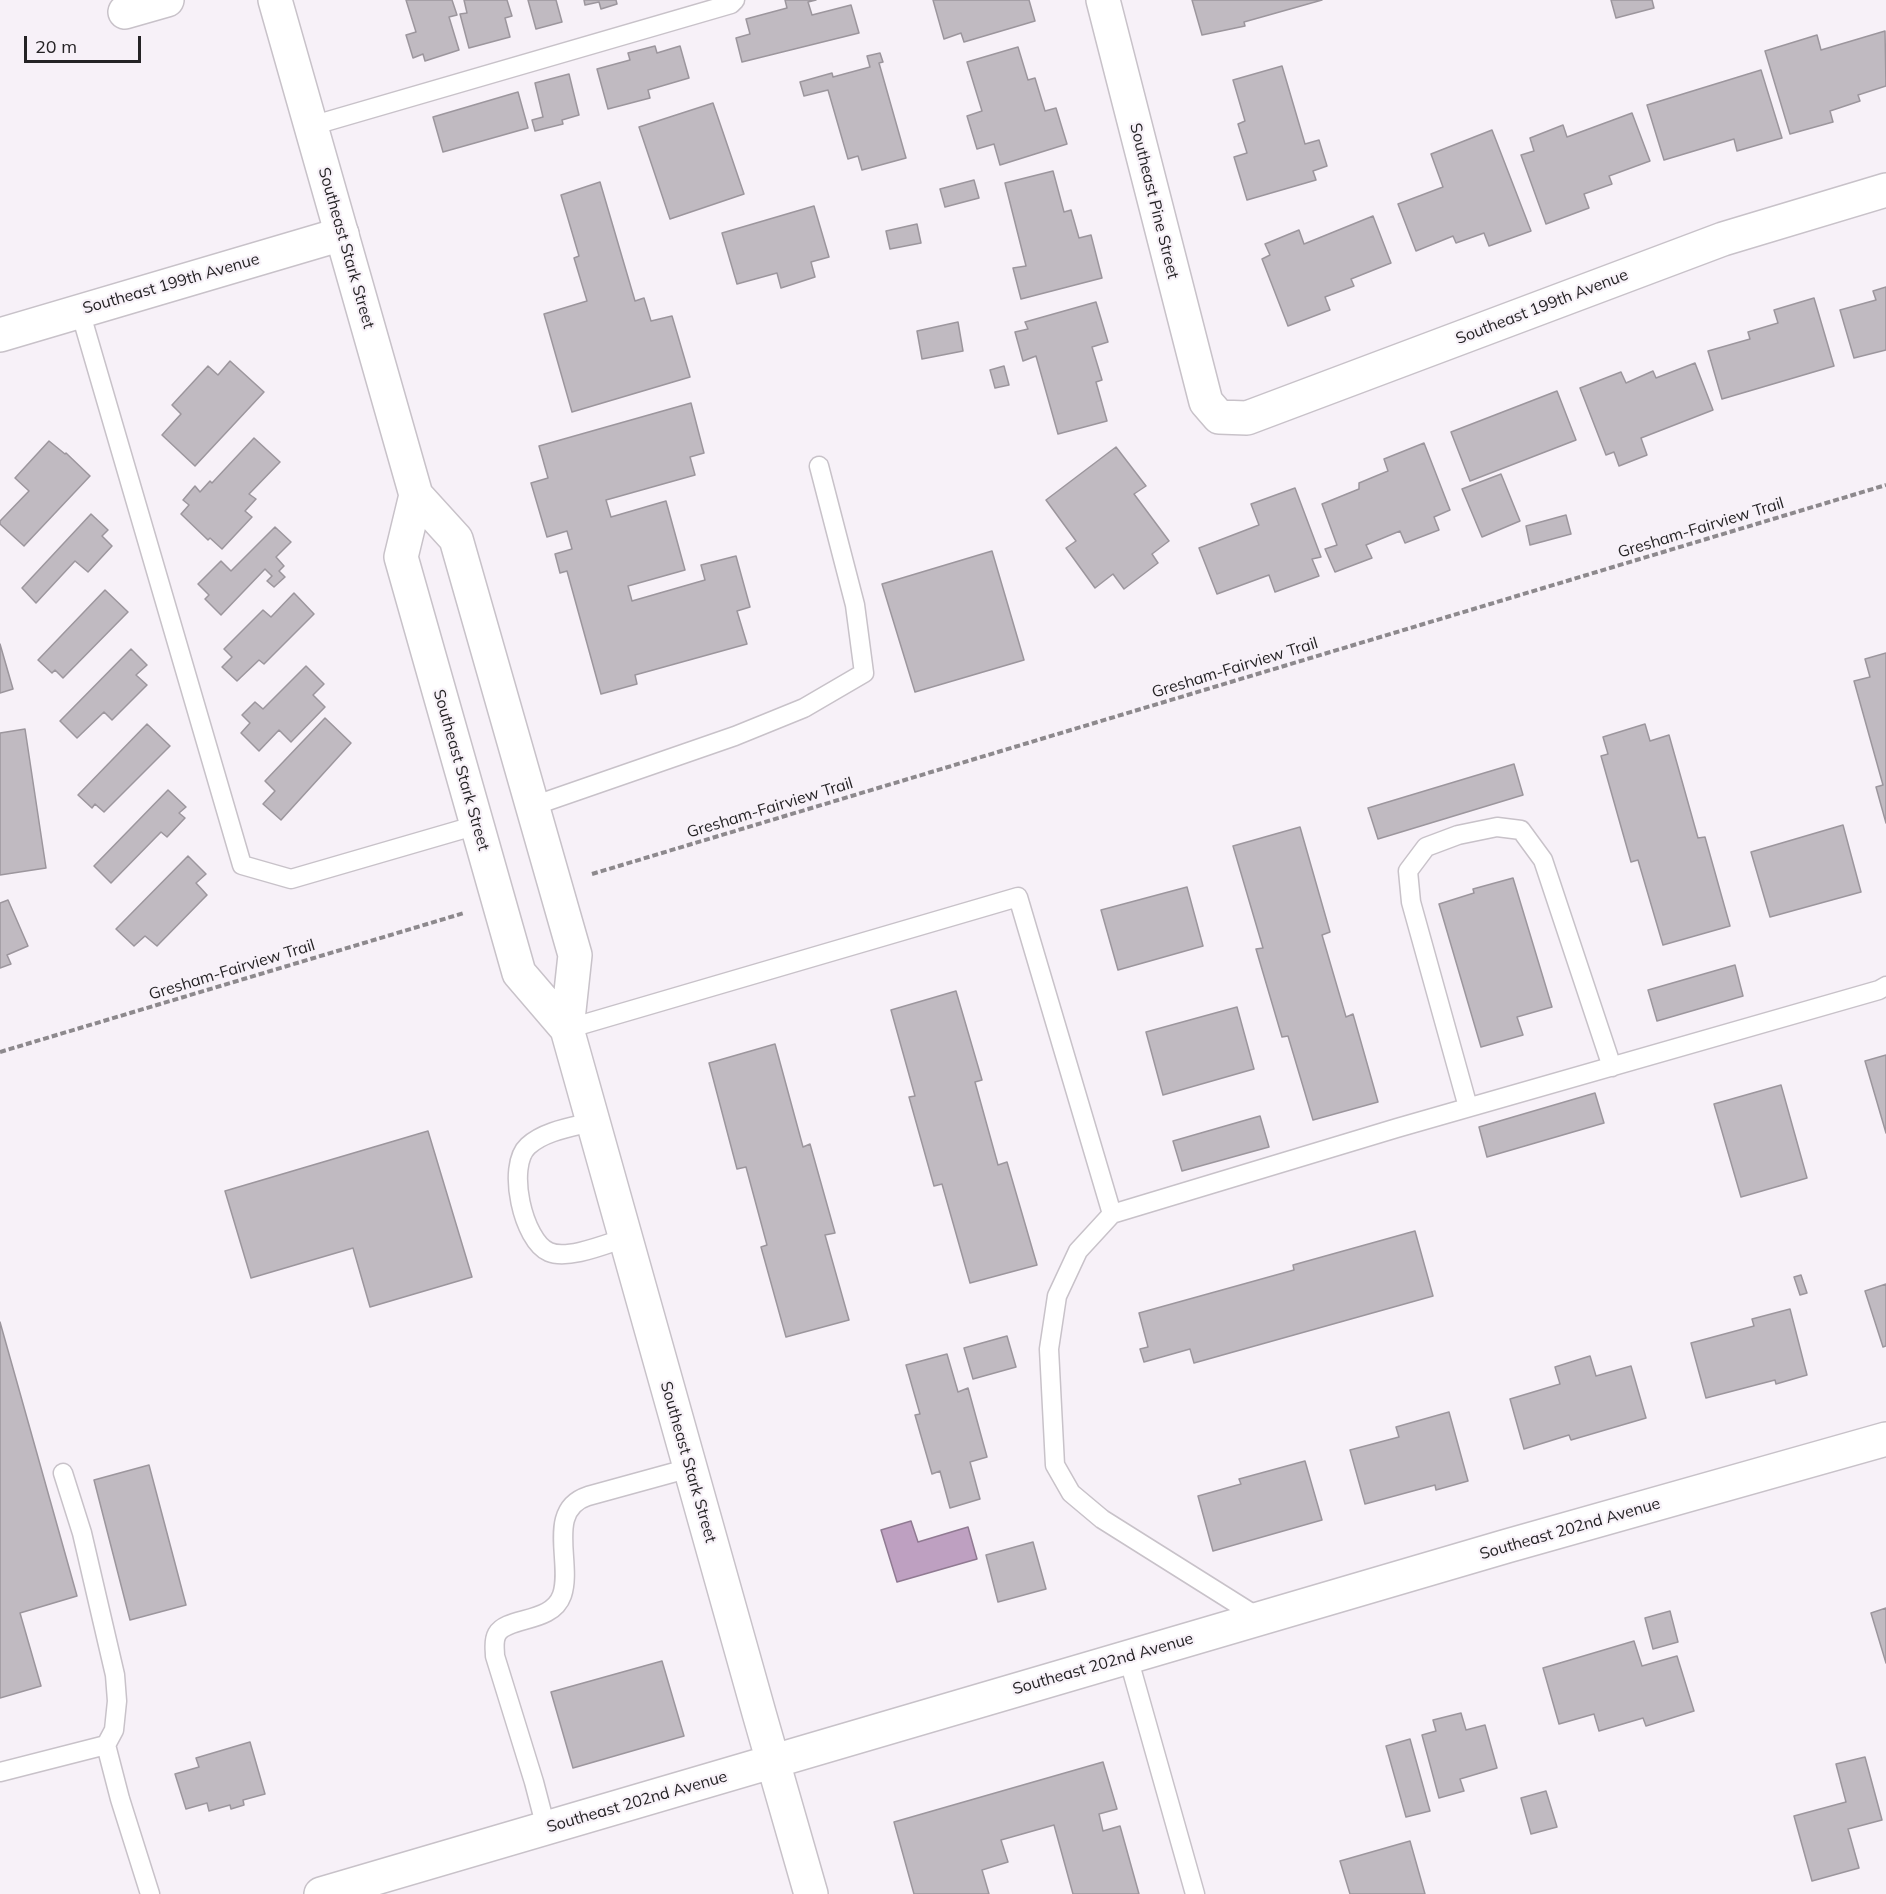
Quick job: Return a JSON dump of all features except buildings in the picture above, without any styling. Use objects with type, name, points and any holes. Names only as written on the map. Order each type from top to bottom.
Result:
[{"type":"main road","points":[[125,12],[167,0]]},
{"type":"main road","name":"Southeast Stark Street","points":[[275,0],[416,495],[456,539],[575,954],[567,1029],[812,1894]]},
{"type":"main road","name":"Southeast Pine Street","points":[[1103,0],[1206,402]]},
{"type":"main road","name":"Southeast 199th Avenue","points":[[1206,402],[1219,417],[1247,418],[1723,239],[1886,190]]},
{"type":"main road","name":"Southeast 199th Avenue","points":[[0,335],[342,234]]},
{"type":"main road","name":"Southeast Stark Street","points":[[416,495],[401,557],[519,973],[567,1029]]},
{"type":"main road","name":"Southeast 202nd Avenue","points":[[321,1894],[1128,1657],[1886,1439]]},
{"type":"lane","points":[[311,126],[731,4],[735,0]]},
{"type":"lane","points":[[80,311],[242,865],[291,879],[477,825]]},
{"type":"lane","points":[[533,806],[735,736],[804,708],[864,673],[855,605],[819,466]]},
{"type":"lane","points":[[1468,1107],[1411,902],[1408,871],[1426,848],[1458,835],[1497,827],[1521,830],[1543,860],[1612,1067]]},
{"type":"lane","points":[[567,1029],[1018,897],[1112,1214]]},
{"type":"lane","points":[[1261,1619],[1102,1519],[1071,1493],[1055,1465],[1049,1349],[1057,1296],[1078,1251],[1112,1214],[1468,1107],[1879,990],[1886,986]]},
{"type":"lane","points":[[592,1122],[555,1132],[527,1146],[518,1162],[516,1180],[523,1209],[537,1244],[550,1252],[569,1254],[625,1238]]},
{"type":"lane","points":[[546,1828],[495,1656],[494,1641],[498,1631],[552,1609],[562,1595],[564,1529],[570,1506],[578,1499],[690,1468]]},
{"type":"lane","points":[[63,1473],[82,1533],[115,1675],[117,1701],[114,1730],[106,1745],[120,1799],[150,1894]]},
{"type":"lane","points":[[1128,1657],[1195,1894]]},
{"type":"lane","points":[[0,1772],[106,1745]]},
{"type":"path","name":"Gresham-Fairview Trail","points":[[592,874],[1886,485]]},
{"type":"path","name":"Gresham-Fairview Trail","points":[[0,1052],[470,911]]},
{"type":"shaded area","points":[[911,1521],[918,1542],[968,1527],[977,1559],[897,1582],[881,1530]]}]
